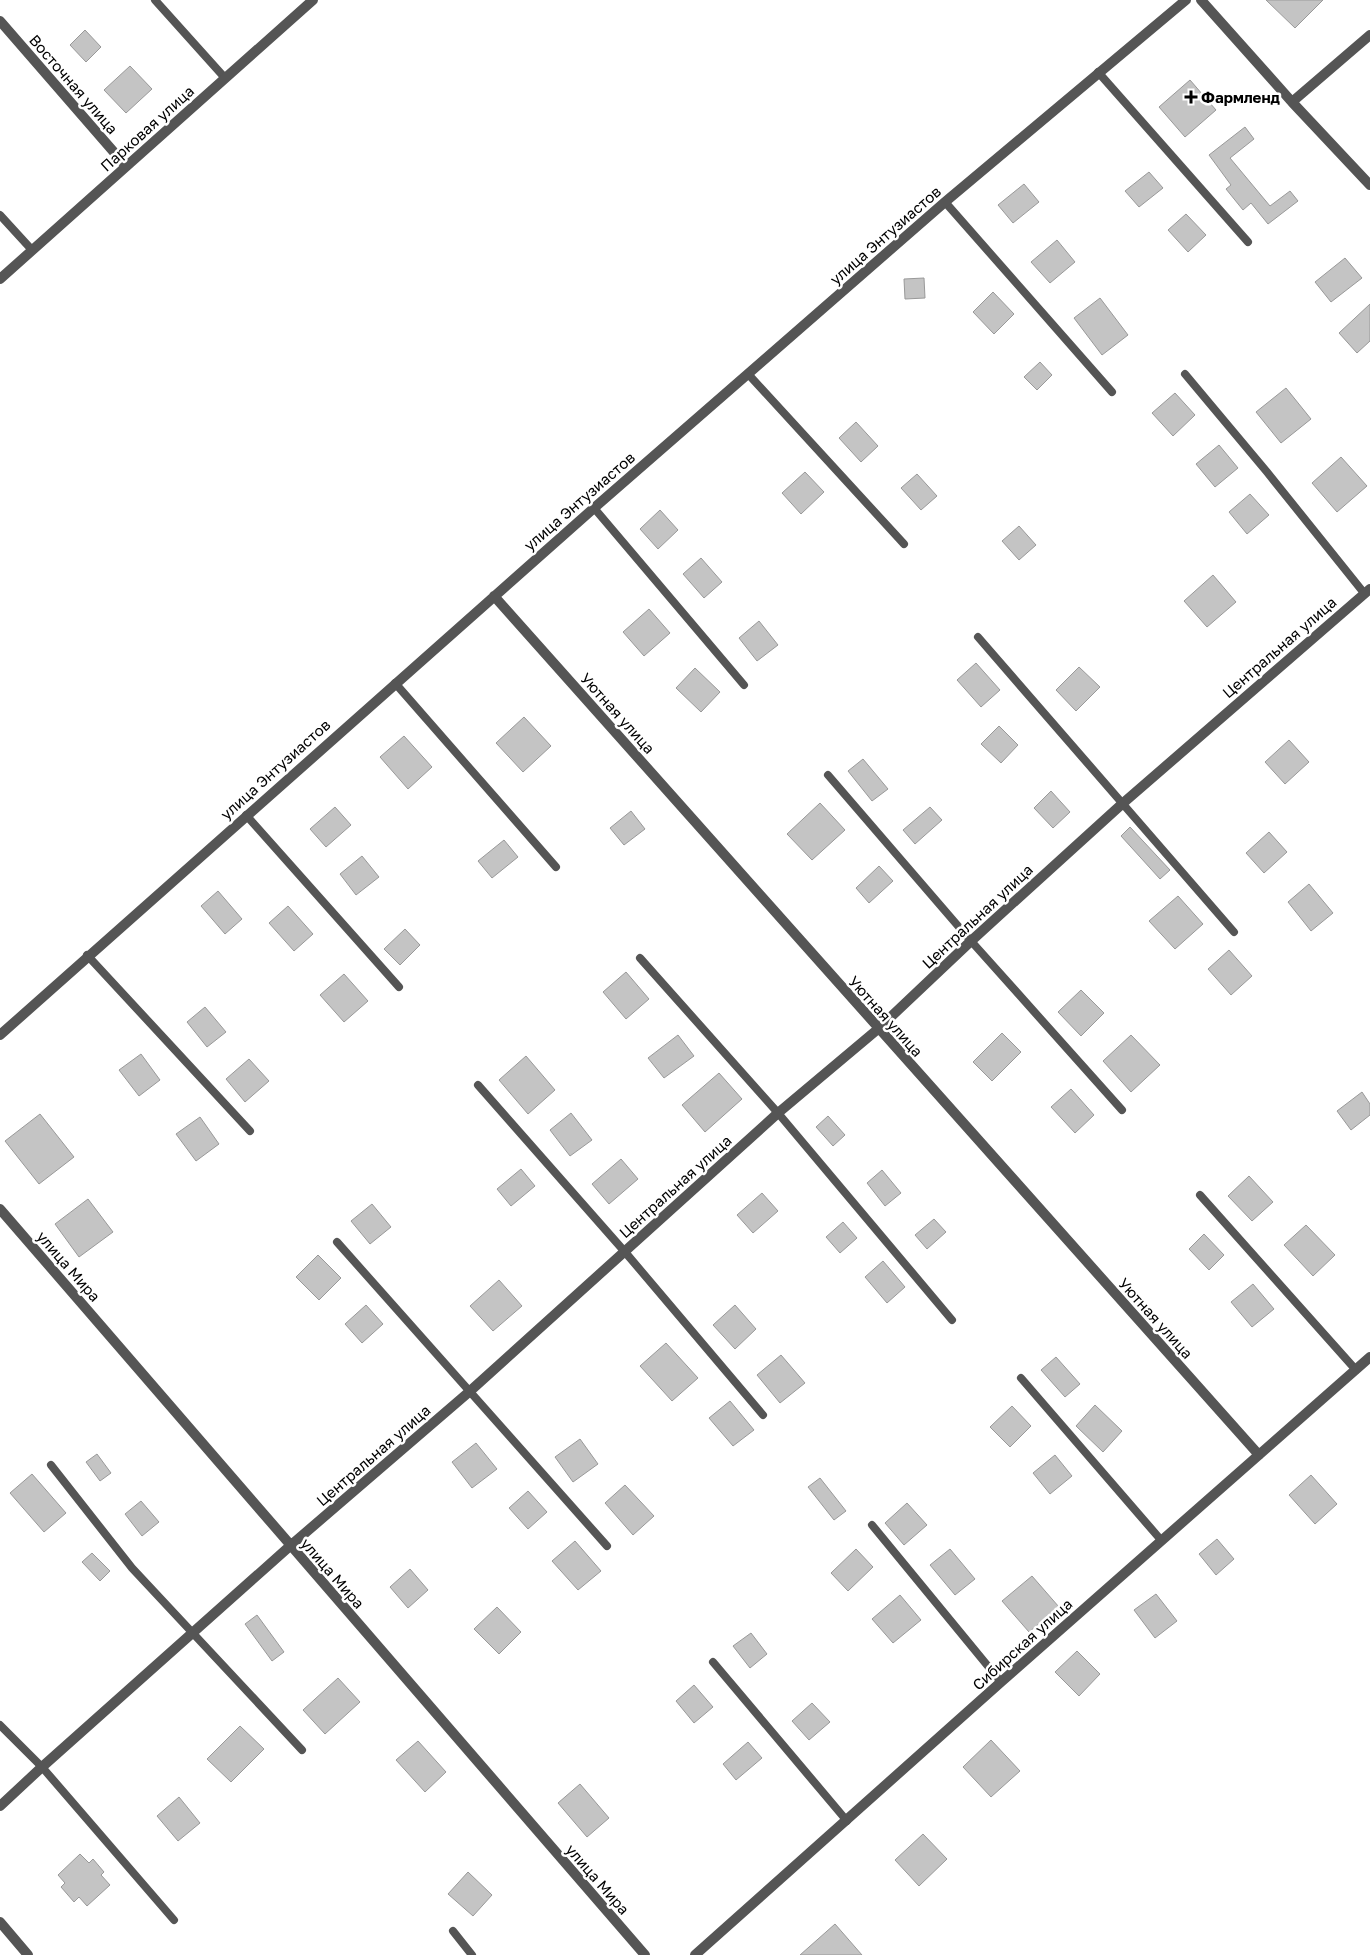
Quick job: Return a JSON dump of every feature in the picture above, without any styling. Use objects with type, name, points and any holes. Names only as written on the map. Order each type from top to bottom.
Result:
[{"type":"street","name":"Парковая улица","points":[[0,279],[314,0]]},
{"type":"street","name":"улица Энтузиастов","points":[[0,1034],[594,508],[749,375],[945,202],[1186,0]]},
{"type":"street","points":[[1201,0],[1292,102],[1370,185]]},
{"type":"street","name":"Восточная улица","points":[[0,21],[126,166]]},
{"type":"street","points":[[1292,102],[1370,35]]},
{"type":"street","name":"Центральная улица","points":[[0,1806],[290,1546],[469,1392],[778,1114],[878,1029],[971,941],[1122,804],[1367,591]]},
{"type":"street","name":"Уютная улица","points":[[494,596],[1259,1455]]},
{"type":"street","name":"улица Мира","points":[[0,1209],[645,1955]]},
{"type":"street","name":"Сибирская улица","points":[[695,1955],[1370,1356]]},
{"type":"street","points":[[0,1922],[28,1955]]},
{"type":"lane","points":[[155,0],[225,78]]},
{"type":"lane","points":[[1098,72],[1248,242]]},
{"type":"lane","points":[[945,202],[1112,392]]},
{"type":"lane","points":[[0,215],[32,250]]},
{"type":"lane","points":[[1185,374],[1367,591]]},
{"type":"lane","points":[[749,375],[904,544]]},
{"type":"lane","points":[[594,508],[744,685]]},
{"type":"lane","points":[[978,637],[1234,932]]},
{"type":"lane","points":[[395,683],[556,867]]},
{"type":"lane","points":[[828,775],[971,941],[1122,1110]]},
{"type":"lane","points":[[246,815],[399,987]]},
{"type":"lane","points":[[87,955],[250,1132]]},
{"type":"lane","points":[[640,958],[778,1114],[952,1320]]},
{"type":"lane","points":[[478,1085],[625,1252],[763,1414]]},
{"type":"lane","points":[[1200,1195],[1356,1370]]},
{"type":"lane","points":[[337,1242],[607,1546]]},
{"type":"lane","points":[[1021,1378],[1161,1540]]},
{"type":"lane","points":[[51,1465],[132,1568],[194,1632],[302,1750]]},
{"type":"lane","points":[[872,1525],[1001,1682]]},
{"type":"lane","points":[[713,1662],[847,1821]]},
{"type":"lane","points":[[0,1725],[42,1767],[174,1920]]},
{"type":"lane","points":[[453,1931],[472,1955]]},
{"type":"building","points":[[1266,0],[1323,0],[1295,28]]},
{"type":"building","points":[[85,30],[101,47],[86,62],[70,45]]},
{"type":"building","points":[[130,66],[152,89],[126,113],[104,90]]},
{"type":"building","points":[[1190,80],[1216,110],[1185,137],[1159,107]]},
{"type":"building","points":[[1245,127],[1254,139],[1230,158],[1270,206],[1290,191],[1298,201],[1268,224],[1251,203],[1243,210],[1226,189],[1231,185],[1209,155]]},
{"type":"building","points":[[1149,172],[1163,188],[1139,207],[1125,191]]},
{"type":"building","points":[[1024,184],[1039,202],[1013,223],[998,205]]},
{"type":"building","points":[[1186,214],[1206,235],[1188,252],[1168,230]]},
{"type":"building","points":[[1057,240],[1075,262],[1050,283],[1031,262]]},
{"type":"building","points":[[1345,258],[1362,278],[1331,302],[1315,282]]},
{"type":"building","points":[[924,278],[925,298],[905,299],[904,279]]},
{"type":"building","points":[[993,292],[1014,314],[994,334],[973,312]]},
{"type":"building","points":[[1100,298],[1128,335],[1102,355],[1074,318]]},
{"type":"building","points":[[1370,304],[1370,341],[1357,353],[1339,333]]},
{"type":"building","points":[[1040,362],[1052,375],[1037,390],[1024,377]]},
{"type":"building","points":[[1286,388],[1311,419],[1281,443],[1256,412]]},
{"type":"building","points":[[1175,393],[1195,415],[1173,436],[1152,413]]},
{"type":"building","points":[[856,422],[878,446],[861,462],[839,438]]},
{"type":"building","points":[[1219,445],[1238,468],[1215,487],[1196,464]]},
{"type":"building","points":[[1341,457],[1367,486],[1337,512],[1312,483]]},
{"type":"building","points":[[805,472],[824,492],[801,514],[782,493]]},
{"type":"building","points":[[917,474],[937,496],[921,510],[901,488]]},
{"type":"building","points":[[1250,494],[1269,515],[1247,534],[1229,512]]},
{"type":"building","points":[[660,510],[678,530],[658,549],[640,529]]},
{"type":"building","points":[[1019,526],[1036,545],[1019,560],[1002,541]]},
{"type":"building","points":[[701,558],[722,582],[704,598],[683,574]]},
{"type":"building","points":[[1213,575],[1236,602],[1207,627],[1184,601]]},
{"type":"building","points":[[649,609],[670,633],[644,656],[623,632]]},
{"type":"building","points":[[759,621],[778,645],[757,661],[739,638]]},
{"type":"building","points":[[976,663],[1000,690],[981,707],[957,680]]},
{"type":"building","points":[[1079,667],[1100,687],[1076,711],[1056,690]]},
{"type":"building","points":[[695,668],[720,692],[701,712],[676,688]]},
{"type":"building","points":[[524,717],[551,746],[523,772],[496,743]]},
{"type":"building","points":[[999,726],[1018,745],[1001,763],[981,744]]},
{"type":"building","points":[[404,736],[432,767],[408,789],[380,757]]},
{"type":"building","points":[[1289,740],[1309,762],[1285,784],[1265,762]]},
{"type":"building","points":[[863,759],[888,789],[872,801],[848,771]]},
{"type":"building","points":[[1051,791],[1070,812],[1053,828],[1034,808]]},
{"type":"building","points":[[820,803],[845,830],[812,860],[787,834]]},
{"type":"building","points":[[335,807],[351,825],[326,847],[310,829]]},
{"type":"building","points":[[930,807],[942,820],[915,844],[903,830]]},
{"type":"building","points":[[631,811],[645,829],[624,845],[610,828]]},
{"type":"building","points":[[1130,827],[1170,870],[1160,879],[1121,836]]},
{"type":"building","points":[[1269,832],[1287,852],[1264,873],[1246,853]]},
{"type":"building","points":[[504,840],[518,857],[492,878],[478,861]]},
{"type":"building","points":[[362,856],[379,877],[356,895],[340,874]]},
{"type":"building","points":[[879,866],[893,881],[869,903],[856,888]]},
{"type":"building","points":[[1309,884],[1333,913],[1311,931],[1288,902]]},
{"type":"building","points":[[218,891],[242,919],[225,934],[201,906]]},
{"type":"building","points":[[1178,896],[1203,924],[1175,949],[1149,921]]},
{"type":"building","points":[[288,906],[313,934],[294,951],[269,923]]},
{"type":"building","points":[[405,929],[420,945],[400,965],[384,949]]},
{"type":"building","points":[[1229,950],[1252,976],[1231,995],[1208,969]]},
{"type":"building","points":[[626,972],[649,999],[626,1019],[603,992]]},
{"type":"building","points":[[344,974],[368,1001],[344,1022],[320,995]]},
{"type":"building","points":[[1081,990],[1104,1013],[1081,1036],[1058,1012]]},
{"type":"building","points":[[205,1007],[226,1032],[207,1047],[187,1022]]},
{"type":"building","points":[[1002,1033],[1021,1052],[992,1081],[973,1062]]},
{"type":"building","points":[[678,1035],[694,1056],[664,1078],[648,1058]]},
{"type":"building","points":[[1131,1035],[1160,1065],[1131,1092],[1103,1061]]},
{"type":"building","points":[[141,1054],[160,1080],[139,1096],[119,1070]]},
{"type":"building","points":[[526,1056],[555,1090],[528,1114],[499,1080]]},
{"type":"building","points":[[249,1059],[269,1081],[245,1102],[226,1079]]},
{"type":"building","points":[[719,1073],[742,1099],[705,1132],[682,1105]]},
{"type":"building","points":[[1071,1089],[1094,1115],[1075,1133],[1051,1107]]},
{"type":"building","points":[[1362,1092],[1370,1104],[1370,1115],[1351,1130],[1337,1111]]},
{"type":"building","points":[[571,1113],[592,1140],[570,1156],[550,1130]]},
{"type":"building","points":[[40,1114],[74,1157],[39,1184],[5,1141]]},
{"type":"building","points":[[828,1116],[845,1135],[833,1146],[816,1127]]},
{"type":"building","points":[[200,1117],[219,1144],[196,1161],[176,1134]]},
{"type":"building","points":[[621,1159],[638,1179],[609,1204],[592,1184]]},
{"type":"building","points":[[521,1169],[535,1186],[511,1206],[497,1189]]},
{"type":"building","points":[[882,1170],[901,1193],[885,1206],[867,1183]]},
{"type":"building","points":[[1249,1176],[1273,1202],[1252,1221],[1228,1196]]},
{"type":"building","points":[[762,1193],[778,1211],[753,1233],[737,1215]]},
{"type":"building","points":[[88,1199],[113,1232],[79,1257],[55,1224]]},
{"type":"building","points":[[372,1204],[391,1227],[370,1244],[351,1221]]},
{"type":"building","points":[[934,1219],[946,1232],[927,1249],[915,1235]]},
{"type":"building","points":[[843,1222],[857,1238],[840,1253],[826,1237]]},
{"type":"building","points":[[1306,1225],[1335,1255],[1313,1276],[1284,1245]]},
{"type":"building","points":[[1204,1234],[1224,1255],[1209,1270],[1189,1249]]},
{"type":"building","points":[[318,1255],[341,1278],[319,1300],[296,1277]]},
{"type":"building","points":[[883,1261],[905,1287],[887,1303],[865,1277]]},
{"type":"building","points":[[499,1280],[522,1306],[493,1331],[470,1306]]},
{"type":"building","points":[[1253,1284],[1274,1309],[1252,1327],[1231,1302]]},
{"type":"building","points":[[366,1305],[383,1324],[362,1343],[345,1324]]},
{"type":"building","points":[[735,1305],[756,1329],[735,1349],[713,1325]]},
{"type":"building","points":[[666,1343],[698,1378],[672,1401],[640,1366]]},
{"type":"building","points":[[781,1355],[805,1383],[780,1403],[757,1375]]},
{"type":"building","points":[[1056,1357],[1080,1384],[1065,1397],[1041,1370]]},
{"type":"building","points":[[730,1401],[754,1430],[733,1446],[709,1418]]},
{"type":"building","points":[[1095,1405],[1122,1431],[1103,1452],[1076,1426]]},
{"type":"building","points":[[1012,1406],[1031,1426],[1010,1447],[990,1427]]},
{"type":"building","points":[[580,1439],[598,1464],[573,1482],[555,1457]]},
{"type":"building","points":[[476,1443],[497,1469],[472,1488],[452,1462]]},
{"type":"building","points":[[97,1454],[111,1473],[100,1481],[86,1462]]},
{"type":"building","points":[[1055,1455],[1072,1476],[1050,1494],[1033,1473]]},
{"type":"building","points":[[32,1474],[66,1513],[44,1532],[10,1493]]},
{"type":"building","points":[[1311,1475],[1337,1504],[1315,1524],[1289,1495]]},
{"type":"building","points":[[820,1478],[846,1511],[834,1520],[808,1487]]},
{"type":"building","points":[[625,1485],[654,1516],[633,1535],[605,1503]]},
{"type":"building","points":[[528,1491],[547,1512],[528,1529],[509,1508]]},
{"type":"building","points":[[141,1501],[159,1522],[142,1536],[125,1514]]},
{"type":"building","points":[[907,1503],[927,1525],[904,1545],[885,1523]]},
{"type":"building","points":[[1217,1539],[1234,1559],[1216,1575],[1199,1554]]},
{"type":"building","points":[[575,1541],[601,1571],[578,1590],[552,1561]]},
{"type":"building","points":[[856,1549],[873,1567],[848,1591],[831,1573]]},
{"type":"building","points":[[950,1549],[975,1579],[955,1595],[930,1565]]},
{"type":"building","points":[[92,1553],[110,1571],[100,1581],[82,1562]]},
{"type":"building","points":[[410,1569],[428,1590],[408,1608],[390,1587]]},
{"type":"building","points":[[1032,1576],[1059,1607],[1029,1632],[1002,1601]]},
{"type":"building","points":[[1156,1594],[1177,1621],[1155,1638],[1134,1610]]},
{"type":"building","points":[[900,1595],[921,1620],[893,1643],[872,1619]]},
{"type":"building","points":[[497,1607],[521,1632],[499,1654],[474,1629]]},
{"type":"building","points":[[257,1615],[284,1652],[272,1661],[245,1624]]},
{"type":"building","points":[[751,1633],[767,1654],[750,1668],[733,1646]]},
{"type":"building","points":[[1077,1651],[1100,1674],[1079,1696],[1055,1672]]},
{"type":"building","points":[[338,1678],[360,1702],[325,1734],[303,1710]]},
{"type":"building","points":[[694,1685],[713,1707],[694,1723],[676,1701]]},
{"type":"building","points":[[812,1703],[830,1722],[809,1740],[792,1721]]},
{"type":"building","points":[[240,1726],[264,1749],[231,1782],[207,1759]]},
{"type":"building","points":[[991,1740],[1020,1771],[991,1797],[963,1767]]},
{"type":"building","points":[[418,1741],[446,1772],[425,1792],[396,1760]]},
{"type":"building","points":[[748,1742],[762,1758],[736,1780],[723,1764]]},
{"type":"building","points":[[580,1784],[609,1818],[587,1837],[558,1803]]},
{"type":"building","points":[[179,1797],[200,1823],[178,1841],[157,1816]]},
{"type":"building","points":[[923,1834],[947,1859],[919,1886],[895,1860]]},
{"type":"building","points":[[80,1854],[89,1863],[93,1859],[104,1872],[101,1875],[110,1885],[87,1906],[79,1897],[74,1902],[61,1887],[65,1883],[58,1875]]},
{"type":"building","points":[[468,1872],[492,1895],[473,1916],[448,1894]]},
{"type":"building","points":[[835,1924],[862,1955],[800,1955]]},
{"type":"place","name":"Фармленд","points":[[1191,97]]}]
